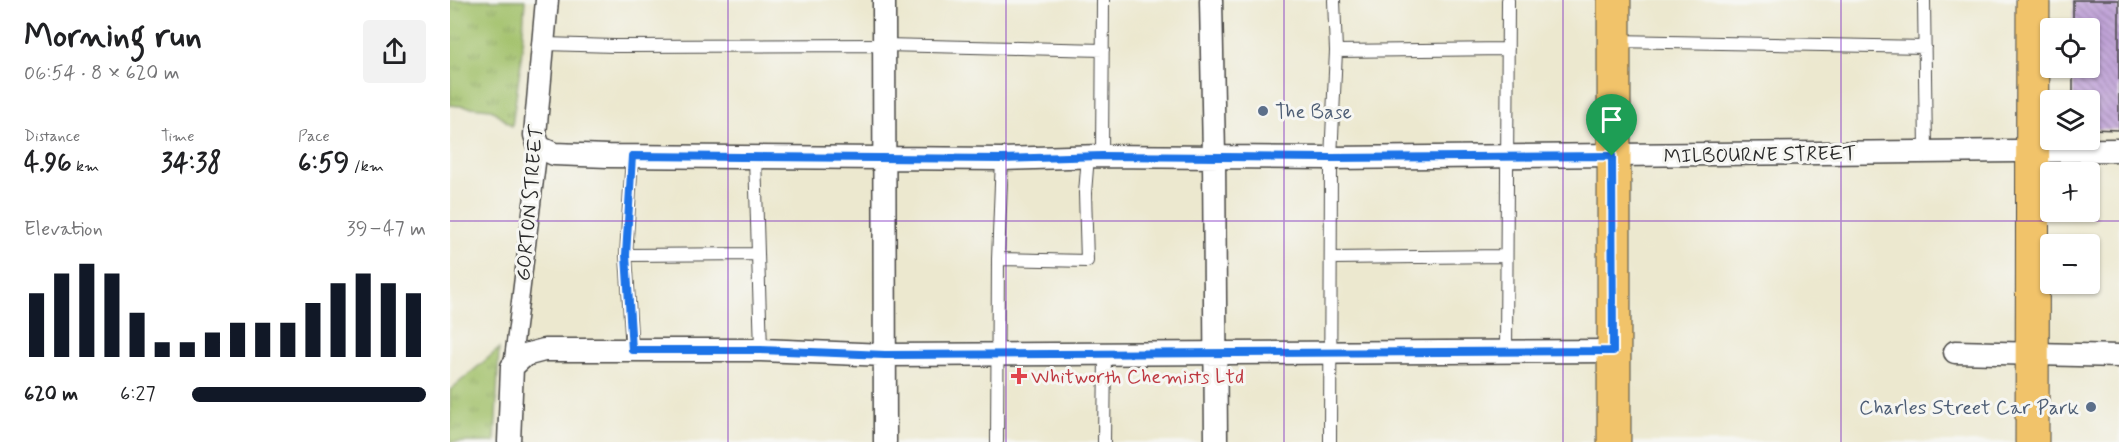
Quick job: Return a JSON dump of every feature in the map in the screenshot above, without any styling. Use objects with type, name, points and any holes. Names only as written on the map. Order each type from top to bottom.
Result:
[{"type":"main road","points":[[1614,0],[1612,156],[1614,442]]},
{"type":"main road","points":[[2032,442],[2030,353],[2033,0]]},
{"type":"street","name":"GORTON STREET","points":[[509,442],[512,367],[538,147],[535,135],[547,0]]},
{"type":"street","points":[[884,0],[885,442]]},
{"type":"street","points":[[1211,0],[1216,442]]},
{"type":"street","name":"MILBOURNE STREET","points":[[538,147],[554,154],[1002,159],[1095,156],[1331,158],[2119,150]]},
{"type":"street","points":[[512,367],[525,355],[544,350],[761,350],[885,355],[1613,351]]},
{"type":"street","points":[[1955,352],[2119,356]]},
{"type":"lane","points":[[998,259],[1087,261],[1085,193],[1095,156],[1103,50],[1102,0]]},
{"type":"lane","points":[[1330,442],[1331,158],[1336,51],[1334,0]]},
{"type":"lane","points":[[1506,353],[1508,0]]},
{"type":"lane","points":[[1924,0],[1926,151]]},
{"type":"lane","points":[[1614,41],[1925,47]]},
{"type":"lane","points":[[544,44],[884,45],[1103,50]]},
{"type":"lane","points":[[1336,51],[1508,49]]},
{"type":"lane","points":[[632,156],[626,255],[632,350]]},
{"type":"lane","points":[[755,157],[761,350]]},
{"type":"lane","points":[[997,442],[998,259],[1002,159]]},
{"type":"lane","points":[[626,255],[758,254]]},
{"type":"lane","points":[[1332,258],[1506,256]]},
{"type":"lane","points":[[1104,442],[1105,353]]},
{"type":"green space","points":[[450,0],[525,0],[521,62],[512,126],[491,109],[450,105]]},
{"type":"green space","points":[[499,349],[495,442],[450,442],[450,390]]},
{"type":"building","points":[[2073,0],[2119,0],[2119,130],[2100,129],[2100,90],[2073,90],[2073,78],[2100,78],[2100,18],[2073,18]]},
{"type":"place","name":"The Base","points":[[1263,111]]},
{"type":"place","name":"Whitworth Chemists Ltd","points":[[1019,376]]},
{"type":"place","name":"Charles Street Car Park","points":[[2091,407]]},
{"type":"route","points":[[632,156],[1002,159],[1102,156],[1331,158],[1612,156],[1613,351],[885,355],[761,350],[632,350],[626,255],[632,156]]}]
